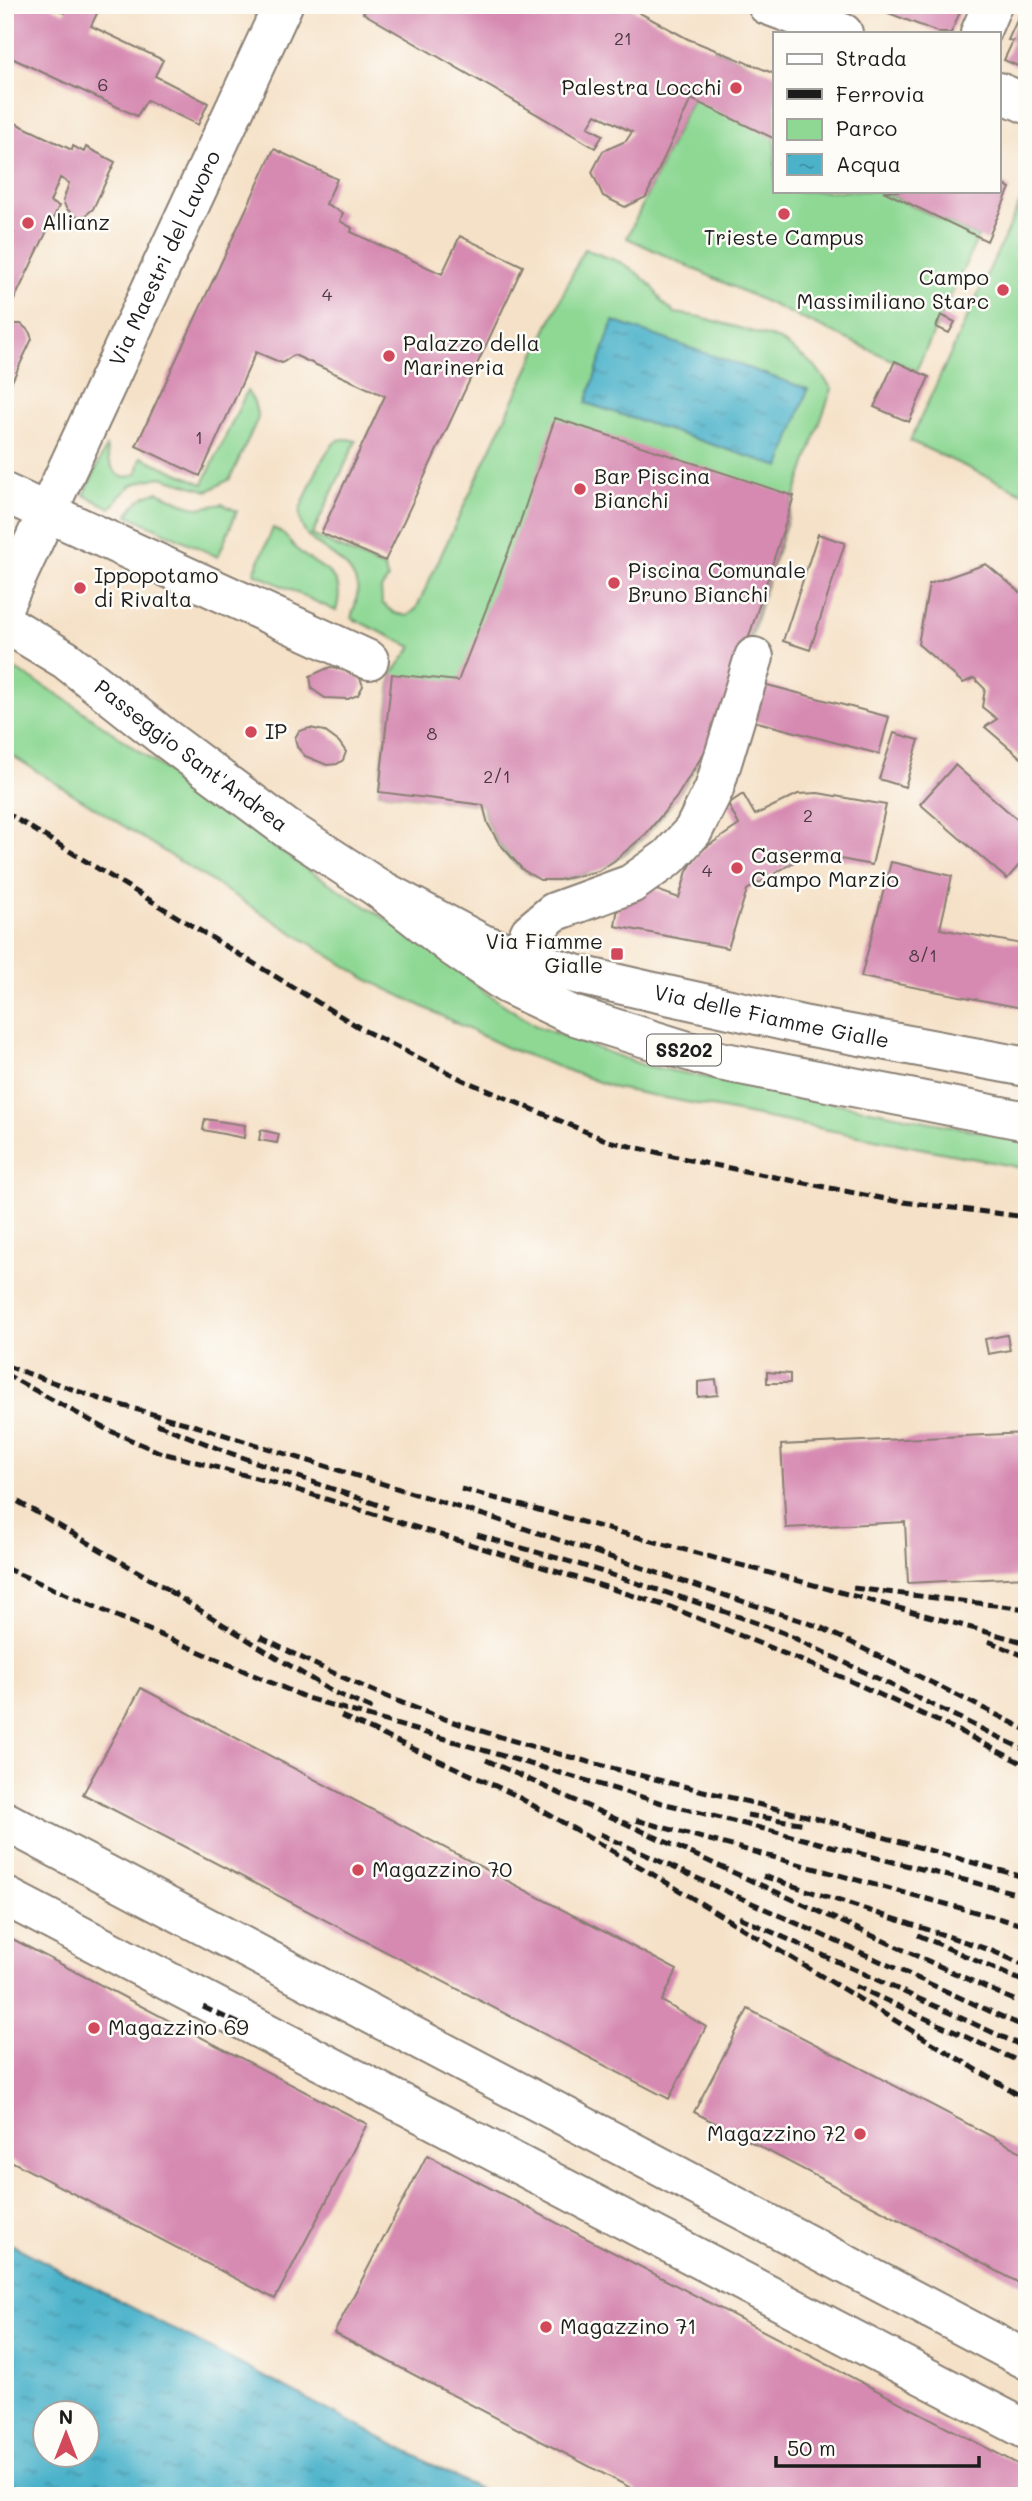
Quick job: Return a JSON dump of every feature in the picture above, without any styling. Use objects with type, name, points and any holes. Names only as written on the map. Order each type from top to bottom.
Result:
[{"type":"main road","name":"Via Maestri del Lavoro","points":[[5,603],[283,5]]},
{"type":"main road","points":[[767,5],[841,32]]},
{"type":"main road","points":[[980,32],[992,5]]},
{"type":"main road","points":[[1000,92],[1027,104]]},
{"type":"main road","points":[[5,493],[369,660]]},
{"type":"main road","name":"Passeggio Sant'Andrea","points":[[5,622],[66,660],[286,828],[378,888]]},
{"type":"main road","points":[[519,957],[530,932],[554,912],[631,884],[669,857],[693,831],[714,789],[754,657]]},
{"type":"main road","name":"Via delle Fiamme Gialle","points":[[378,888],[483,944],[575,974],[794,1023],[1027,1067]]},
{"type":"main road","name":"SS202","points":[[378,888],[453,947],[508,984],[572,1016],[720,1061],[1027,1121]]},
{"type":"main road","points":[[5,1821],[1027,2360]]},
{"type":"main road","points":[[5,1896],[1027,2430]]},
{"type":"green space","name":"Trieste Campus","points":[[715,49],[773,75],[773,192],[883,192],[978,237],[916,371],[627,238]]},
{"type":"green space","name":"Campo Massimiliano Starc","points":[[1027,188],[1027,495],[910,441]]},
{"type":"green space","name":"Piscina Comunale Bruno Bianchi","points":[[584,249],[620,262],[636,272],[675,313],[701,317],[780,340],[815,366],[832,389],[789,514],[734,693],[717,734],[678,795],[650,831],[633,847],[596,870],[551,880],[534,876],[512,861],[498,844],[488,824],[483,805],[379,792],[392,674],[412,647],[351,618],[357,590],[352,574],[344,564],[306,533],[301,522],[300,509],[327,451],[339,440],[356,441],[312,535],[384,568],[388,579],[381,589],[382,603],[394,613],[407,616],[416,609]]},
{"type":"green space","points":[[247,391],[254,402],[258,418],[230,479],[208,491],[161,477],[147,480],[132,485],[111,508],[84,495],[106,447],[115,471],[124,477],[137,473],[141,457],[203,484]]},
{"type":"green space","points":[[158,492],[199,508],[222,504],[237,511],[218,557],[128,515],[140,500]]},
{"type":"green space","points":[[273,528],[336,581],[339,598],[336,611],[254,573]]},
{"type":"green space","points":[[5,663],[62,697],[299,864],[441,954],[483,991],[536,1026],[643,1065],[1027,1141],[1027,1169],[615,1088],[505,1047],[368,980],[5,751]]},
{"type":"water","points":[[613,321],[808,389],[780,467],[586,403]]},
{"type":"water","points":[[5,2241],[492,2496],[5,2496]]},
{"type":"building","points":[[5,5],[48,5],[64,13],[68,5],[101,5],[91,26],[163,60],[155,76],[208,103],[198,125],[147,100],[137,116],[5,55]]},
{"type":"building","points":[[368,5],[384,8],[386,5],[625,5],[688,39],[773,73],[773,138],[691,99],[646,197],[625,207],[603,196],[592,172],[603,151],[626,141],[632,132],[596,114],[588,127],[603,135],[595,148],[363,13]]},
{"type":"building","points":[[868,5],[963,5],[951,32],[937,32]]},
{"type":"building","points":[[1024,5],[1027,5],[1027,70],[1004,60],[1013,41],[1008,40]]},
{"type":"building","name":"Allianz","points":[[5,118],[72,150],[73,146],[84,152],[86,147],[115,162],[93,209],[85,216],[74,216],[66,208],[63,201],[69,183],[60,178],[50,202],[59,206],[5,319],[5,251],[14,233],[5,229]]},
{"type":"building","name":"Palazzo della Marineria","points":[[274,149],[337,179],[326,204],[343,213],[340,221],[352,228],[351,232],[442,274],[460,236],[523,266],[385,561],[321,533],[385,396],[294,355],[282,363],[256,352],[200,476],[136,446]]},
{"type":"building","points":[[1000,183],[1010,188],[987,241],[885,192],[1000,192]]},
{"type":"building","points":[[941,315],[955,322],[949,333],[936,327]]},
{"type":"building","points":[[21,324],[29,331],[32,339],[7,392],[5,326]]},
{"type":"building","points":[[895,361],[929,377],[909,422],[874,407]]},
{"type":"building","name":"Piscina Comunale Bruno Bianchi","points":[[555,418],[794,496],[720,727],[676,798],[646,834],[598,871],[559,880],[540,880],[523,870],[499,843],[488,824],[483,805],[379,792],[392,674],[458,681],[519,525]]},
{"type":"building","points":[[818,534],[845,543],[810,650],[783,641]]},
{"type":"building","points":[[986,564],[1027,598],[1027,763],[985,727],[997,719],[982,707],[985,689],[974,678],[963,683],[918,644],[929,584]]},
{"type":"building","points":[[330,667],[360,678],[363,686],[358,695],[348,699],[325,698],[312,689],[310,676]]},
{"type":"building","points":[[756,682],[889,717],[879,754],[746,719]]},
{"type":"building","points":[[310,728],[324,731],[339,742],[346,752],[343,760],[327,765],[305,756],[297,747],[295,738],[299,731]]},
{"type":"building","points":[[894,733],[919,740],[905,787],[879,779]]},
{"type":"building","points":[[955,765],[1027,828],[1027,856],[1007,879],[920,804]]},
{"type":"building","name":"Caserma Campo Marzio","points":[[818,793],[886,805],[872,865],[809,853],[747,890],[728,948],[615,926],[618,907],[651,888],[679,898],[687,871],[699,852],[739,825],[728,804],[743,794],[755,815],[798,794]]},
{"type":"building","points":[[891,862],[952,876],[940,929],[1027,945],[1027,1009],[861,977]]},
{"type":"building","points":[[205,1119],[245,1125],[244,1138],[203,1130]]},
{"type":"building","points":[[261,1130],[279,1134],[277,1143],[259,1140]]},
{"type":"building","points":[[1007,1335],[1010,1350],[988,1354],[985,1339]]},
{"type":"building","points":[[767,1372],[790,1374],[790,1383],[767,1383]]},
{"type":"building","points":[[716,1380],[718,1395],[698,1397],[698,1382]]},
{"type":"building","points":[[1027,1433],[1027,1577],[908,1583],[905,1522],[786,1528],[781,1445]]},
{"type":"building","name":"Magazzino 70","points":[[141,1688],[677,1970],[662,2001],[706,2027],[669,2099],[83,1794]]},
{"type":"building","name":"Magazzino 69","points":[[5,1935],[367,2124],[275,2299],[5,2158]]},
{"type":"building","name":"Magazzino 72","points":[[748,2009],[1027,2155],[1027,2287],[694,2112]]},
{"type":"building","name":"Magazzino 71","points":[[427,2155],[1027,2469],[1027,2496],[646,2496],[334,2333]]},
{"type":"railway","points":[[5,812],[365,1031],[463,1080],[608,1141],[895,1201],[1027,1217]]},
{"type":"railway","points":[[7,1366],[106,1401],[196,1426],[493,1518],[820,1627],[1027,1730]]},
{"type":"railway","points":[[5,1374],[106,1429],[159,1452],[278,1484],[673,1608],[844,1678],[1027,1766]]},
{"type":"railway","points":[[157,1424],[227,1452],[387,1508]]},
{"type":"railway","points":[[461,1489],[1027,1643]]},
{"type":"railway","points":[[5,1494],[176,1594]]},
{"type":"railway","points":[[477,1535],[578,1564],[784,1633],[1027,1751]]},
{"type":"railway","points":[[5,1568],[307,1698],[662,1803],[1027,1896]]},
{"type":"railway","points":[[853,1588],[1027,1609]]},
{"type":"railway","points":[[169,1591],[331,1691],[374,1710]]},
{"type":"railway","points":[[260,1637],[402,1703],[504,1738],[610,1768],[878,1834]]},
{"type":"railway","points":[[988,1641],[1027,1657]]},
{"type":"railway","points":[[341,1716],[513,1794],[649,1872],[1027,2100]]},
{"type":"railway","points":[[486,1760],[1027,2006]]},
{"type":"railway","points":[[747,1815],[806,1824]]},
{"type":"railway","points":[[636,1820],[1027,1926]]},
{"type":"railway","points":[[869,1833],[1027,1878]]},
{"type":"railway","points":[[600,1834],[1027,2028]]},
{"type":"railway","points":[[763,1876],[990,1950],[1027,1966]]},
{"type":"railway","points":[[739,1917],[1027,2048]]},
{"type":"railway","points":[[918,1935],[1027,1983]]},
{"type":"railway","points":[[855,1986],[1027,2065]]},
{"type":"railway","points":[[203,2007],[244,2026]]},
{"type":"place","name":"Palestra Locchi","points":[[736,88]]},
{"type":"place","name":"Trieste Campus","points":[[784,214]]},
{"type":"place","name":"Allianz","points":[[28,223]]},
{"type":"place","name":"Campo Massimiliano Starc","points":[[1003,290]]},
{"type":"place","name":"Palazzo della Marineria","points":[[389,356]]},
{"type":"place","name":"Bar Piscina Bianchi","points":[[580,489]]},
{"type":"place","name":"Piscina Comunale Bruno Bianchi","points":[[614,583]]},
{"type":"place","name":"Ippopotamo di Rivalta","points":[[80,588]]},
{"type":"place","name":"IP","points":[[251,732]]},
{"type":"place","name":"Caserma Campo Marzio","points":[[737,868]]},
{"type":"place","name":"Via Fiamme Gialle","points":[[617,954]]},
{"type":"place","name":"Magazzino 70","points":[[358,1870]]},
{"type":"place","name":"Magazzino 69","points":[[94,2028]]},
{"type":"place","name":"Magazzino 72","points":[[860,2134]]},
{"type":"place","name":"Magazzino 71","points":[[546,2327]]}]
